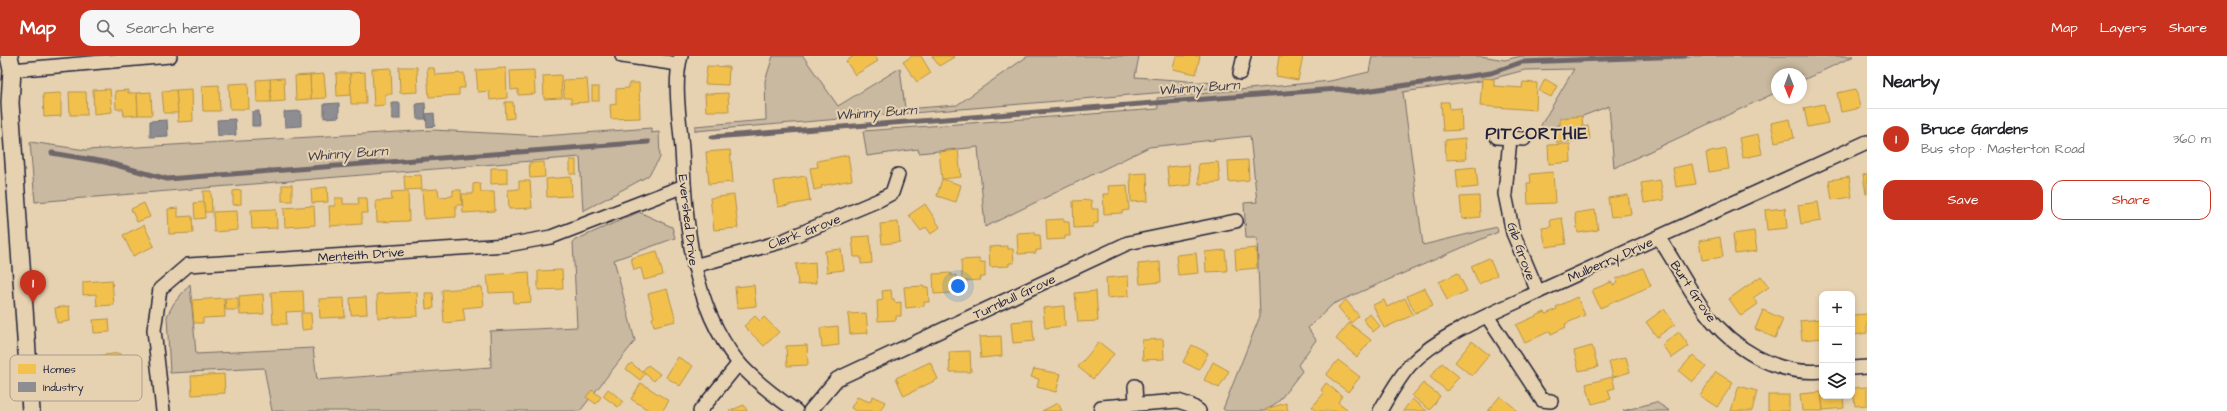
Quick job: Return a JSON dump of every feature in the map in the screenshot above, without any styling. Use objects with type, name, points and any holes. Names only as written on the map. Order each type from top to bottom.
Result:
[{"type":"street","points":[[27,355],[10,103],[10,63],[170,56]]},
{"type":"street","points":[[622,56],[680,60]]},
{"type":"street","points":[[1240,73],[1244,56]]},
{"type":"street","name":"Evershed Drive","points":[[680,60],[684,186],[694,266],[706,305],[720,335],[739,363],[773,394],[796,411]]},
{"type":"street","points":[[1497,137],[1524,139]]},
{"type":"street","name":"Gib Grove","points":[[1510,138],[1505,194],[1513,233],[1538,292]]},
{"type":"street","name":"Mulberry Drive","points":[[1380,411],[1392,388],[1416,361],[1432,346],[1487,316],[1538,292],[1867,142]]},
{"type":"street","name":"Clerk Grove","points":[[694,266],[780,242],[879,200],[892,193],[898,175]]},
{"type":"street","name":"Menteith Drive","points":[[163,411],[154,330],[160,289],[188,264],[507,245],[551,237],[684,186]]},
{"type":"street","name":"Turnbull Grove","points":[[810,411],[828,388],[844,376],[1128,243],[1236,221]]},
{"type":"street","name":"Burt Grove","points":[[1659,238],[1706,313],[1747,352],[1770,364],[1794,370],[1819,371]]},
{"type":"street","points":[[1487,316],[1542,400],[1551,401]]},
{"type":"street","points":[[700,411],[739,363]]},
{"type":"street","points":[[1855,368],[1867,367]]},
{"type":"street","points":[[1134,386],[1136,404]]},
{"type":"street","points":[[30,401],[31,411]]},
{"type":"street","points":[[1101,407],[1178,401],[1190,405],[1199,411]]},
{"type":"shaded area","points":[[773,56],[803,56],[838,106],[900,68],[905,109],[957,105],[1028,56],[1139,56],[1135,77],[1215,83],[1215,88],[695,131],[695,126],[766,120],[765,81]]},
{"type":"shaded area","points":[[1372,56],[1481,56],[1505,60],[1521,56],[1854,56],[1807,78],[1807,68],[1771,68],[1771,95],[1614,168],[1609,106],[1546,130],[1541,125],[1574,69],[1525,70],[1487,80],[1403,92],[1423,245],[1497,227],[1498,232],[1333,304],[1308,328],[1316,340],[1298,365],[1302,371],[1279,401],[1265,411],[1226,411],[1223,409],[1260,316],[1257,238],[1246,238],[1244,203],[1257,202],[1250,136],[1149,147],[985,227],[978,147],[919,153],[918,149],[867,156],[863,131],[1158,109],[1157,98],[1330,81],[1369,72]]},
{"type":"shaded area","points":[[651,128],[651,133],[659,132],[660,158],[648,176],[583,211],[580,157],[35,202],[30,142],[86,150],[433,130],[543,136]]},
{"type":"shaded area","points":[[639,212],[672,227],[675,238],[614,260],[635,341],[580,411],[272,411],[264,368],[170,373],[167,316],[174,303],[190,284],[196,354],[313,348],[317,380],[491,367],[490,331],[577,327],[573,241]]},
{"type":"shaded area","points":[[1656,402],[1670,411],[1623,411]]},
{"type":"building: Homes","points":[[854,56],[875,56],[878,61],[855,75],[846,61]]},
{"type":"building: Homes","points":[[912,56],[921,56],[931,73],[917,82],[903,62]]},
{"type":"building: Homes","points":[[932,56],[953,56],[954,57],[939,66]]},
{"type":"building: Homes","points":[[1176,56],[1200,56],[1196,74],[1173,69]]},
{"type":"building: Homes","points":[[1279,56],[1303,56],[1298,80],[1276,76]]},
{"type":"building: Homes","points":[[707,66],[729,67],[728,85],[705,84]]},
{"type":"building: Homes","points":[[399,67],[417,67],[418,92],[400,93]]},
{"type":"building: Homes","points":[[391,68],[392,94],[385,94],[385,105],[374,106],[372,69]]},
{"type":"building: Homes","points":[[427,68],[434,68],[435,75],[464,73],[465,88],[459,88],[459,95],[429,97]]},
{"type":"building: Homes","points":[[506,68],[507,98],[490,100],[489,91],[478,92],[476,70]]},
{"type":"building: Homes","points":[[534,70],[535,94],[518,95],[518,89],[511,90],[510,71]]},
{"type":"building: Homes","points":[[365,72],[366,104],[351,104],[350,73]]},
{"type":"building: Homes","points":[[336,73],[350,73],[351,95],[337,96]]},
{"type":"building: Homes","points":[[324,74],[326,98],[311,99],[310,75]]},
{"type":"building: Homes","points":[[310,75],[311,99],[296,100],[295,76]]},
{"type":"building: Homes","points":[[561,75],[562,98],[544,99],[543,76]]},
{"type":"building: Homes","points":[[284,78],[285,101],[271,102],[270,79]]},
{"type":"building: Homes","points":[[1482,78],[1494,79],[1494,86],[1522,88],[1523,82],[1537,83],[1536,110],[1480,106]]},
{"type":"building: Homes","points":[[270,79],[271,102],[257,102],[256,80]]},
{"type":"building: Homes","points":[[587,79],[589,102],[571,103],[571,98],[564,98],[563,80]]},
{"type":"building: Homes","points":[[1545,79],[1557,86],[1551,97],[1539,91]]},
{"type":"building: Homes","points":[[248,83],[249,109],[230,109],[229,84]]},
{"type":"building: Homes","points":[[629,83],[639,83],[640,118],[611,119],[610,105],[616,104],[616,89],[629,88]]},
{"type":"building: Homes","points":[[219,85],[220,111],[203,111],[202,86]]},
{"type":"building: Homes","points":[[592,87],[599,87],[599,101],[592,101]]},
{"type":"building: Homes","points":[[110,89],[112,112],[94,114],[93,90]]},
{"type":"building: Homes","points":[[192,89],[193,121],[178,122],[176,90]]},
{"type":"building: Homes","points":[[1856,89],[1860,108],[1841,112],[1837,93]]},
{"type":"building: Homes","points":[[128,90],[128,93],[137,93],[138,115],[124,116],[123,109],[116,109],[115,91]]},
{"type":"building: Homes","points":[[176,90],[178,113],[164,113],[162,91]]},
{"type":"building: Homes","points":[[69,92],[86,92],[87,115],[70,115]]},
{"type":"building: Homes","points":[[151,92],[152,115],[138,115],[137,93]]},
{"type":"building: Homes","points":[[61,93],[61,116],[44,117],[43,94]]},
{"type":"building: Homes","points":[[728,93],[729,111],[706,111],[705,94]]},
{"type":"building: Homes","points":[[505,102],[513,102],[514,118],[506,119]]},
{"type":"building: Homes","points":[[1441,102],[1449,102],[1450,109],[1461,108],[1462,130],[1443,131]]},
{"type":"building: Homes","points":[[1824,104],[1828,123],[1808,127],[1804,108]]},
{"type":"building: Homes","points":[[1582,116],[1583,127],[1588,126],[1590,139],[1557,143],[1555,127],[1560,127],[1560,118]]},
{"type":"building: Homes","points":[[1790,119],[1794,138],[1775,142],[1771,123]]},
{"type":"building: Homes","points":[[1758,134],[1762,154],[1743,158],[1739,138]]},
{"type":"building: Homes","points":[[1465,138],[1466,159],[1446,160],[1445,140]]},
{"type":"building: Homes","points":[[1570,144],[1571,162],[1549,164],[1548,145]]},
{"type":"building: Homes","points":[[1726,149],[1729,169],[1709,172],[1706,153]]},
{"type":"building: Homes","points":[[730,150],[733,182],[709,184],[706,152]]},
{"type":"building: Homes","points":[[958,150],[961,177],[942,179],[939,152]]},
{"type":"building: Homes","points":[[848,155],[852,180],[821,186],[822,188],[814,190],[810,168],[818,167],[817,161]]},
{"type":"building: Homes","points":[[570,160],[576,160],[576,174],[570,174]]},
{"type":"building: Homes","points":[[1248,160],[1249,180],[1229,182],[1228,161]]},
{"type":"building: Homes","points":[[544,162],[545,177],[530,178],[529,163]]},
{"type":"building: Homes","points":[[1218,162],[1220,182],[1199,184],[1198,164]]},
{"type":"building: Homes","points":[[1692,164],[1696,184],[1676,187],[1673,168]]},
{"type":"building: Homes","points":[[1189,165],[1191,185],[1169,187],[1167,167]]},
{"type":"building: Homes","points":[[1476,167],[1478,187],[1458,189],[1456,169]]},
{"type":"building: Homes","points":[[491,168],[507,168],[507,183],[491,184]]},
{"type":"building: Homes","points":[[1553,172],[1555,203],[1528,204],[1527,183],[1531,183],[1530,174]]},
{"type":"building: Homes","points":[[1147,173],[1148,201],[1131,202],[1130,174]]},
{"type":"building: Homes","points":[[1867,174],[1867,194],[1866,194],[1863,175]]},
{"type":"building: Homes","points":[[421,175],[422,189],[405,190],[404,176]]},
{"type":"building: Homes","points":[[806,176],[810,201],[778,207],[774,181]]},
{"type":"building: Homes","points":[[571,177],[572,196],[547,197],[546,179]]},
{"type":"building: Homes","points":[[1849,177],[1852,197],[1832,200],[1829,180]]},
{"type":"building: Homes","points":[[942,179],[961,185],[956,202],[937,196]]},
{"type":"building: Homes","points":[[1660,180],[1664,200],[1644,203],[1641,183]]},
{"type":"building: Homes","points":[[519,181],[530,181],[532,208],[509,209],[508,190],[519,189]]},
{"type":"building: Homes","points":[[480,183],[481,192],[494,192],[495,211],[463,213],[462,194],[473,194],[473,184]]},
{"type":"building: Homes","points":[[282,185],[292,185],[292,201],[282,201]]},
{"type":"building: Homes","points":[[1127,185],[1129,210],[1122,211],[1122,213],[1104,214],[1103,194],[1109,194],[1108,186]]},
{"type":"building: Homes","points":[[327,187],[328,202],[312,203],[311,189]]},
{"type":"building: Homes","points":[[438,189],[439,197],[453,196],[453,190],[461,190],[462,205],[456,205],[456,217],[424,219],[422,190]]},
{"type":"building: Homes","points":[[241,190],[241,204],[233,205],[233,191]]},
{"type":"building: Homes","points":[[203,191],[211,191],[212,212],[204,212]]},
{"type":"building: Homes","points":[[408,191],[409,221],[377,222],[376,201],[392,200],[391,192]]},
{"type":"building: Homes","points":[[734,195],[738,228],[714,230],[710,198]]},
{"type":"building: Homes","points":[[1628,195],[1631,214],[1611,217],[1608,198]]},
{"type":"building: Homes","points":[[1479,196],[1480,217],[1462,219],[1460,197]]},
{"type":"building: Homes","points":[[335,198],[343,198],[343,204],[359,204],[358,198],[367,198],[368,213],[362,213],[362,224],[330,226],[329,206],[335,206]]},
{"type":"building: Homes","points":[[1091,200],[1092,209],[1098,209],[1098,223],[1093,224],[1093,227],[1074,228],[1073,201]]},
{"type":"building: Homes","points":[[204,202],[205,218],[195,219],[194,203]]},
{"type":"building: Homes","points":[[1818,202],[1821,221],[1801,224],[1798,205]]},
{"type":"building: Homes","points":[[144,203],[150,217],[137,222],[131,209]]},
{"type":"building: Homes","points":[[925,204],[940,227],[931,234],[926,227],[921,231],[909,215]]},
{"type":"building: Homes","points":[[314,206],[315,225],[285,227],[284,208]]},
{"type":"building: Homes","points":[[178,208],[178,217],[192,216],[193,233],[169,234],[168,209]]},
{"type":"building: Homes","points":[[1785,208],[1787,228],[1767,230],[1765,210]]},
{"type":"building: Homes","points":[[276,209],[277,228],[252,229],[251,210]]},
{"type":"building: Homes","points":[[1595,210],[1598,230],[1578,233],[1575,213]]},
{"type":"building: Homes","points":[[237,211],[238,230],[214,232],[213,212]]},
{"type":"building: Homes","points":[[1562,218],[1566,244],[1546,247],[1542,228],[1551,227],[1550,220]]},
{"type":"building: Homes","points":[[1064,219],[1064,222],[1069,222],[1070,236],[1065,236],[1065,239],[1047,240],[1046,220]]},
{"type":"building: Homes","points":[[898,222],[900,242],[882,244],[880,224]]},
{"type":"building: Homes","points":[[144,225],[154,246],[133,256],[123,235]]},
{"type":"building: Homes","points":[[1754,231],[1757,251],[1735,254],[1733,234]]},
{"type":"building: Homes","points":[[1035,232],[1035,235],[1040,235],[1041,250],[1036,250],[1036,253],[1018,254],[1017,233]]},
{"type":"building: Homes","points":[[870,236],[872,263],[861,264],[861,257],[854,257],[852,237]]},
{"type":"building: Homes","points":[[1720,237],[1723,257],[1702,260],[1699,241]]},
{"type":"building: Homes","points":[[1008,246],[1008,249],[1013,249],[1014,263],[1009,263],[1009,266],[990,267],[989,247]]},
{"type":"building: Homes","points":[[1256,248],[1257,268],[1236,270],[1235,250]]},
{"type":"building: Homes","points":[[841,249],[844,270],[827,272],[825,251]]},
{"type":"building: Homes","points":[[1225,250],[1227,271],[1206,272],[1205,252]]},
{"type":"building: Homes","points":[[657,251],[663,275],[644,280],[641,268],[634,270],[631,258]]},
{"type":"building: Homes","points":[[1196,253],[1198,273],[1178,275],[1176,255]]},
{"type":"building: Homes","points":[[1489,258],[1497,275],[1479,284],[1471,266]]},
{"type":"building: Homes","points":[[979,259],[980,263],[985,262],[985,277],[980,277],[981,280],[962,281],[961,260]]},
{"type":"building: Homes","points":[[815,262],[816,283],[798,285],[796,264]]},
{"type":"building: Homes","points":[[1160,262],[1161,282],[1140,284],[1138,264]]},
{"type":"building: Homes","points":[[1643,268],[1651,286],[1600,308],[1592,290],[1611,282],[1613,285],[1618,283],[1616,279]]},
{"type":"building: Homes","points":[[562,270],[563,289],[538,290],[538,271]]},
{"type":"building: Homes","points":[[529,272],[531,302],[514,303],[513,292],[489,293],[487,275]]},
{"type":"building: Homes","points":[[951,273],[951,276],[956,275],[957,290],[952,290],[952,293],[934,294],[933,274]]},
{"type":"building: Homes","points":[[1458,273],[1467,291],[1447,300],[1439,282]]},
{"type":"building: Homes","points":[[1128,276],[1129,296],[1107,298],[1106,278]]},
{"type":"building: Homes","points":[[1761,276],[1769,287],[1753,298],[1758,304],[1741,316],[1729,299]]},
{"type":"building: Homes","points":[[112,280],[114,305],[97,306],[96,294],[83,295],[83,282]]},
{"type":"building: Homes","points":[[754,285],[756,306],[737,308],[735,287]]},
{"type":"building: Homes","points":[[482,287],[484,306],[463,308],[465,321],[444,323],[442,290]]},
{"type":"building: Homes","points":[[904,287],[928,287],[929,302],[924,302],[924,306],[906,308]]},
{"type":"building: Homes","points":[[1425,288],[1433,305],[1415,313],[1407,296]]},
{"type":"building: Homes","points":[[667,289],[676,321],[654,326],[652,318],[654,317],[648,294]]},
{"type":"building: Homes","points":[[891,290],[892,299],[894,299],[895,303],[901,302],[901,316],[896,316],[896,320],[878,321],[877,301],[883,300],[882,291]]},
{"type":"building: Homes","points":[[303,291],[304,311],[286,312],[287,324],[273,324],[271,292]]},
{"type":"building: Homes","points":[[1096,291],[1098,321],[1078,322],[1075,293]]},
{"type":"building: Homes","points":[[417,292],[418,316],[378,318],[377,294]]},
{"type":"building: Homes","points":[[425,293],[433,293],[434,308],[426,309]]},
{"type":"building: Homes","points":[[263,294],[264,314],[240,315],[239,296]]},
{"type":"building: Homes","points":[[366,297],[367,314],[351,315],[350,298]]},
{"type":"building: Homes","points":[[1577,297],[1585,315],[1565,324],[1566,327],[1551,334],[1550,331],[1525,343],[1516,325],[1545,312],[1546,314],[1557,309],[1556,307]]},
{"type":"building: Homes","points":[[224,298],[225,317],[203,318],[203,323],[194,323],[192,300]]},
{"type":"building: Homes","points":[[225,298],[238,298],[238,310],[226,310]]},
{"type":"building: Homes","points":[[344,298],[345,317],[320,318],[319,299]]},
{"type":"building: Homes","points":[[1405,298],[1413,315],[1384,328],[1373,305],[1384,300],[1387,307]]},
{"type":"building: Homes","points":[[1346,300],[1359,316],[1351,323],[1338,307]]},
{"type":"building: Homes","points":[[69,306],[70,321],[57,323],[55,308]]},
{"type":"building: Homes","points":[[1064,306],[1065,326],[1045,328],[1043,308]]},
{"type":"building: Homes","points":[[1664,309],[1675,324],[1657,337],[1646,322]]},
{"type":"building: Homes","points":[[1763,310],[1783,319],[1775,338],[1755,329]]},
{"type":"building: Homes","points":[[301,313],[311,313],[312,329],[302,330]]},
{"type":"building: Homes","points":[[866,313],[868,333],[850,334],[848,314]]},
{"type":"building: Homes","points":[[1369,313],[1380,326],[1373,332],[1363,319]]},
{"type":"building: Homes","points":[[1867,314],[1867,333],[1855,335],[1855,315]]},
{"type":"building: Homes","points":[[755,316],[760,321],[764,317],[779,332],[764,346],[744,326]]},
{"type":"building: Homes","points":[[109,319],[110,332],[94,333],[93,320]]},
{"type":"building: Homes","points":[[1819,319],[1819,338],[1802,340],[1800,321]]},
{"type":"building: Homes","points":[[1032,320],[1034,341],[1013,343],[1011,322]]},
{"type":"building: Homes","points":[[1349,323],[1371,340],[1357,357],[1336,339]]},
{"type":"building: Homes","points":[[838,326],[839,345],[822,347],[820,328]]},
{"type":"building: Homes","points":[[1679,332],[1689,346],[1672,358],[1662,345]]},
{"type":"building: Homes","points":[[1001,336],[1002,356],[981,358],[979,337]]},
{"type":"building: Homes","points":[[1163,339],[1164,359],[1143,360],[1142,340]]},
{"type":"building: Homes","points":[[1472,341],[1489,355],[1472,376],[1455,362]]},
{"type":"building: Homes","points":[[1099,342],[1114,354],[1093,379],[1078,367]]},
{"type":"building: Homes","points":[[807,345],[808,365],[787,366],[786,346]]},
{"type":"building: Homes","points":[[1192,345],[1208,353],[1199,370],[1183,362]]},
{"type":"building: Homes","points":[[1592,346],[1598,367],[1579,371],[1574,351]]},
{"type":"building: Homes","points":[[970,351],[971,372],[950,372],[949,352]]},
{"type":"building: Homes","points":[[120,353],[120,355],[105,355]]},
{"type":"building: Homes","points":[[1693,355],[1706,367],[1692,382],[1679,371]]},
{"type":"building: Homes","points":[[678,357],[693,366],[680,386],[666,377]]},
{"type":"building: Homes","points":[[1626,357],[1630,372],[1613,377],[1609,362]]},
{"type":"building: Homes","points":[[1338,360],[1360,377],[1348,392],[1326,375]]},
{"type":"building: Homes","points":[[930,362],[938,379],[904,396],[896,378]]},
{"type":"building: Homes","points":[[1213,362],[1229,371],[1219,388],[1204,380]]},
{"type":"building: Homes","points":[[631,363],[645,374],[640,380],[626,369]]},
{"type":"building: Homes","points":[[1442,363],[1459,377],[1447,391],[1430,377]]},
{"type":"building: Homes","points":[[648,365],[660,374],[654,381],[642,371]]},
{"type":"building: Homes","points":[[1034,369],[1061,374],[1056,392],[1037,387],[1039,379],[1031,377]]},
{"type":"building: Homes","points":[[1716,372],[1733,383],[1717,407],[1700,396]]},
{"type":"building: Homes","points":[[224,374],[225,393],[192,395],[191,376]]},
{"type":"building: Homes","points":[[1612,377],[1615,388],[1608,390],[1611,399],[1592,404],[1586,384]]},
{"type":"building: Homes","points":[[641,383],[669,401],[662,411],[650,411],[631,399]]},
{"type":"building: Homes","points":[[1326,383],[1342,396],[1338,402],[1347,409],[1345,411],[1317,411],[1312,407],[1324,393],[1321,390]]},
{"type":"building: Homes","points":[[1423,383],[1440,396],[1430,410],[1412,396]]},
{"type":"building: Homes","points":[[1739,386],[1757,391],[1752,411],[1731,411]]},
{"type":"building: Homes","points":[[1867,387],[1867,405],[1855,406],[1855,388]]},
{"type":"building: Homes","points":[[608,389],[623,401],[618,407],[603,396]]},
{"type":"building: Homes","points":[[592,390],[601,397],[596,404],[586,397]]},
{"type":"building: Homes","points":[[1819,392],[1819,399],[1822,399],[1823,411],[1802,411],[1800,394]]},
{"type":"building: Homes","points":[[1768,395],[1789,395],[1789,411],[1768,411]]},
{"type":"building: Homes","points":[[873,396],[885,402],[880,411],[856,411],[851,408],[857,397],[870,402]]},
{"type":"building: Homes","points":[[1500,396],[1516,409],[1515,411],[1488,411]]},
{"type":"building: Homes","points":[[1412,399],[1427,411],[1403,411]]},
{"type":"building: Homes","points":[[1822,399],[1843,399],[1844,408],[1823,410]]},
{"type":"building: Homes","points":[[1058,403],[1062,411],[1042,411]]},
{"type":"building: Homes","points":[[1286,403],[1288,411],[1266,411],[1266,409]]},
{"type":"building: Homes","points":[[744,405],[747,411],[729,411]]},
{"type":"building: Industry","points":[[339,103],[339,117],[324,118],[324,104]]},
{"type":"building: Industry","points":[[391,103],[400,103],[400,119],[392,119]]},
{"type":"building: Industry","points":[[425,103],[426,119],[417,119],[416,104]]},
{"type":"building: Industry","points":[[259,111],[260,126],[252,126],[252,112]]},
{"type":"building: Industry","points":[[301,111],[301,126],[285,127],[284,112]]},
{"type":"building: Industry","points":[[434,113],[435,126],[427,127],[426,114]]},
{"type":"building: Industry","points":[[235,119],[236,135],[218,136],[217,120]]},
{"type":"building: Industry","points":[[167,120],[168,136],[150,137],[150,121]]},
{"type":"waterway","name":"Whinny Burn","points":[[712,137],[1337,89],[1358,92],[1491,73],[1522,62],[1685,56]]},
{"type":"waterway","name":"Whinny Burn","points":[[52,153],[105,162],[167,179],[648,142]]},
{"type":"place","name":"Bruce Gardens","points":[[33,303]]},
{"type":"district","name":"PITCORTHIE","points":[[1537,133]]}]
